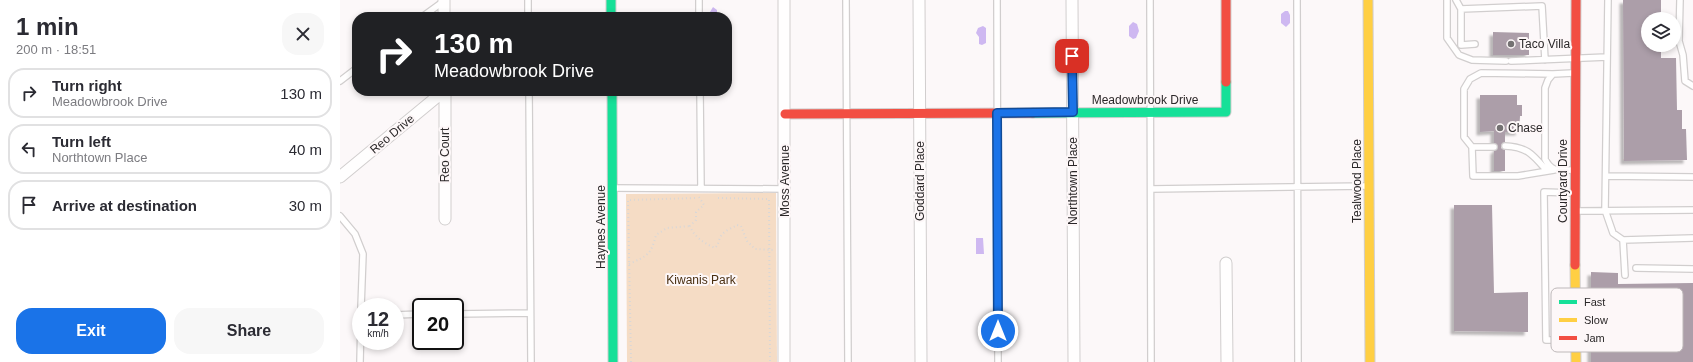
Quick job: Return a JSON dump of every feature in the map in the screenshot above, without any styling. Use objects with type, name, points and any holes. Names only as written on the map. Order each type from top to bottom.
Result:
[{"type":"street","points":[[444,0],[444,12]]},
{"type":"street","points":[[611,0],[611,12]]},
{"type":"street","name":"Moss Avenue","points":[[784,0],[784,362]]},
{"type":"street","name":"Goddard Place","points":[[920,0],[921,362]]},
{"type":"street","name":"Northtown Place","points":[[1072,0],[1074,362]]},
{"type":"street","name":"Meadowbrook Drive","points":[[785,114],[1226,112],[1226,0]]},
{"type":"street","name":"Tealwood Place","points":[[1368,0],[1370,362]]},
{"type":"street","name":"Courtyard Drive","points":[[1575,288],[1574,170],[1576,0]]},
{"type":"street","name":"Reo Drive","points":[[340,177],[438,96]]},
{"type":"street","name":"Reo Court","points":[[444,96],[445,219]]},
{"type":"street","name":"Haynes Avenue","points":[[612,96],[614,362]]},
{"type":"street","points":[[1226,263],[1227,362]]},
{"type":"lane","points":[[428,12],[444,0]]},
{"type":"lane","points":[[528,0],[528,12]]},
{"type":"lane","points":[[699,0],[700,12]]},
{"type":"lane","points":[[846,0],[848,362]]},
{"type":"lane","points":[[997,0],[998,362]]},
{"type":"lane","points":[[1150,0],[1151,362]]},
{"type":"lane","points":[[1297,0],[1298,362]]},
{"type":"lane","points":[[1446,0],[1447,38],[1459,55],[1472,60],[1509,61],[1607,57]]},
{"type":"lane","points":[[1456,0],[1460,9],[1461,45],[1475,44]]},
{"type":"lane","points":[[1608,0],[1605,210],[1613,233],[1623,240],[1693,238]]},
{"type":"lane","points":[[1680,0],[1679,41],[1683,54],[1684,81],[1693,86]]},
{"type":"lane","points":[[1460,9],[1542,6],[1545,60]]},
{"type":"lane","points":[[340,81],[352,72]]},
{"type":"lane","points":[[1494,147],[1472,146],[1464,138],[1464,89],[1470,79],[1481,74],[1576,73]]},
{"type":"lane","points":[[1554,74],[1548,80],[1545,88],[1545,159],[1549,166],[1554,170]]},
{"type":"lane","points":[[528,96],[530,362]]},
{"type":"lane","points":[[700,96],[701,188]]},
{"type":"lane","points":[[1472,146],[1473,176],[1518,176],[1554,170],[1574,170]]},
{"type":"lane","points":[[1505,146],[1523,148],[1547,171]]},
{"type":"lane","points":[[1606,176],[1693,177]]},
{"type":"lane","points":[[1151,189],[1369,186]]},
{"type":"lane","points":[[612,188],[785,189]]},
{"type":"lane","points":[[1551,340],[1546,340],[1544,192],[1574,193]]},
{"type":"lane","points":[[1574,211],[1693,210]]},
{"type":"lane","points":[[340,216],[355,234],[363,254],[361,298]]},
{"type":"lane","points":[[1623,240],[1625,275]]},
{"type":"lane","points":[[1636,268],[1693,269]]},
{"type":"lane","points":[[464,314],[530,313]]},
{"type":"lane","points":[[360,350],[360,362]]},
{"type":"path","points":[[628,264],[646,256],[653,248],[656,235],[667,228],[690,226],[696,220],[696,212],[704,205],[699,198]]},
{"type":"path","points":[[632,362],[628,264],[628,200],[706,198]]},
{"type":"path","points":[[714,198],[769,199],[770,362]]},
{"type":"path","points":[[690,226],[693,234],[714,248],[718,245],[720,236],[737,225],[741,226],[747,241],[755,249],[770,250],[784,248]]},
{"type":"green space","name":"Kiwanis Park","points":[[776,193],[777,362],[627,362],[626,194]]},
{"type":"shaded area","points":[[713,7],[717,10],[717,12],[710,12]]},
{"type":"shaded area","points":[[1288,11],[1290,15],[1290,23],[1286,27],[1281,23],[1281,14]]},
{"type":"shaded area","points":[[1133,22],[1137,24],[1139,31],[1136,38],[1133,39],[1129,36],[1129,26]]},
{"type":"shaded area","points":[[983,26],[986,28],[986,43],[982,45],[979,44],[979,37],[976,33],[978,28]]},
{"type":"shaded area","points":[[976,238],[983,238],[984,254],[976,254]]},
{"type":"building","points":[[1623,0],[1661,0],[1661,12],[1641,12],[1641,52],[1661,52],[1661,58],[1676,58],[1677,110],[1682,110],[1682,129],[1686,129],[1687,160],[1624,161]]},
{"type":"building","points":[[1493,32],[1529,33],[1529,55],[1493,55]]},
{"type":"building","points":[[1480,95],[1517,95],[1517,105],[1522,105],[1522,116],[1520,116],[1519,132],[1505,132],[1505,142],[1501,145],[1501,148],[1505,150],[1505,171],[1494,171],[1494,151],[1498,147],[1494,143],[1494,131],[1480,132]]},
{"type":"building","points":[[1454,205],[1492,205],[1494,293],[1528,292],[1528,332],[1454,331]]},
{"type":"building","points":[[1591,272],[1618,273],[1618,284],[1693,283],[1693,362],[1591,362],[1591,352],[1683,352],[1683,288],[1591,288]]},
{"type":"traffic: fast","points":[[611,0],[611,12]]},
{"type":"traffic: fast","points":[[1033,113],[1226,112],[1226,82]]},
{"type":"traffic: fast","points":[[612,96],[613,362]]},
{"type":"traffic: slow","points":[[1368,0],[1370,362]]},
{"type":"traffic: slow","points":[[1575,265],[1575,288]]},
{"type":"traffic: slow","points":[[1576,352],[1576,362]]},
{"type":"traffic: jam","points":[[1226,0],[1226,82]]},
{"type":"traffic: jam","points":[[1575,265],[1576,0]]},
{"type":"traffic: jam","points":[[785,114],[1033,113]]},
{"type":"place","name":"Taco Villa","points":[[1511,44]]},
{"type":"place","name":"Chase","points":[[1500,128]]},
{"type":"route","points":[[998,331],[997,113],[1073,112],[1072,56]]}]
